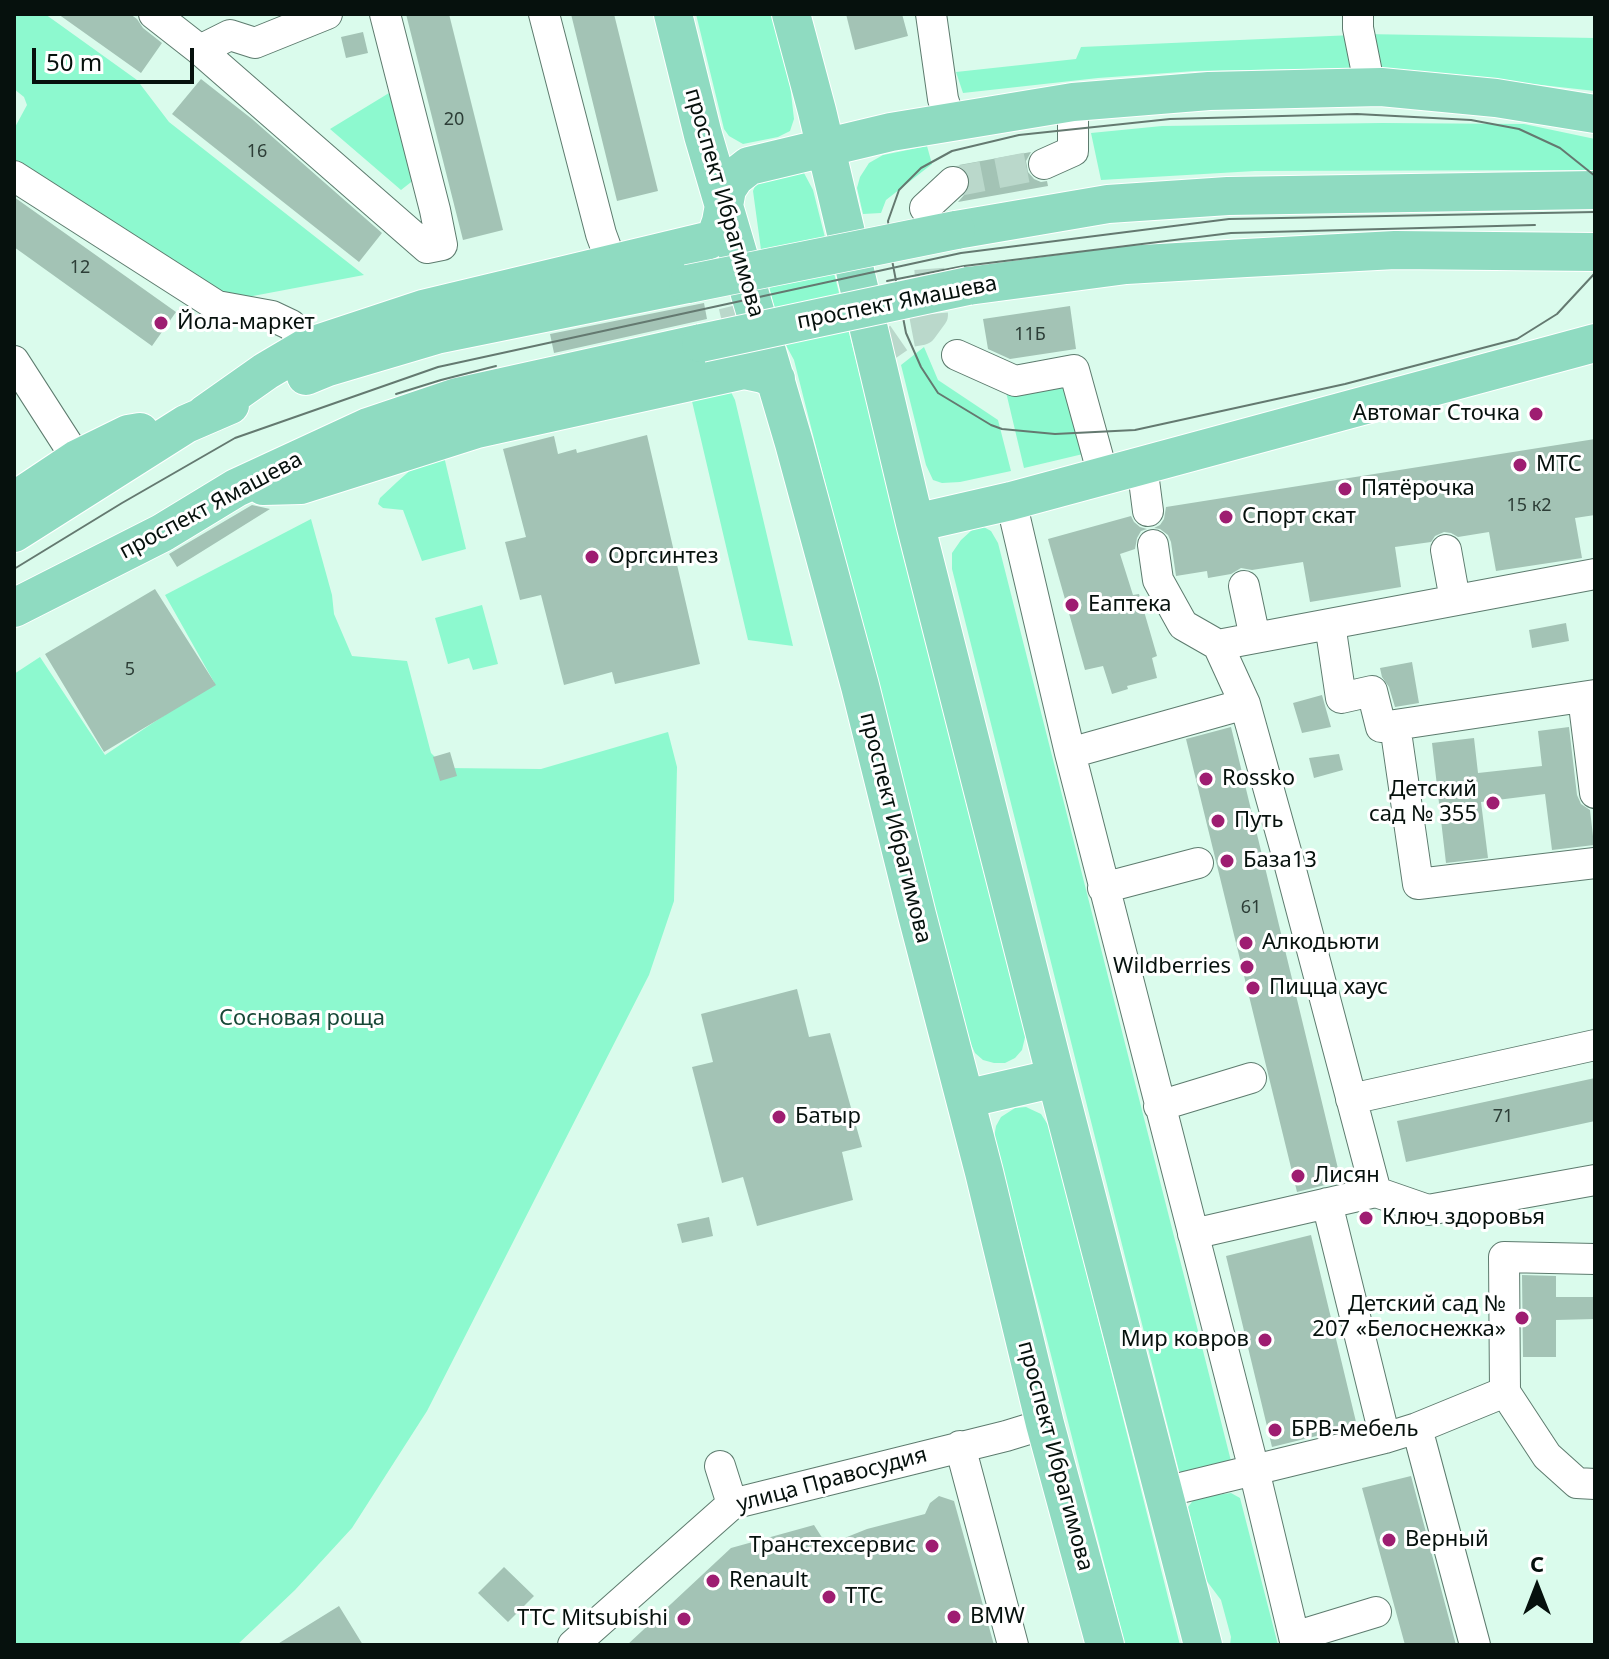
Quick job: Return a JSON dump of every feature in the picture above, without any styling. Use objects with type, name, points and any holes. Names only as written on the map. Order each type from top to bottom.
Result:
[{"type":"main road","name":"проспект Ибрагимова","points":[[673,14],[703,135],[776,379],[856,671],[1101,1642]]},
{"type":"main road","points":[[791,14],[826,147],[915,523],[1203,1645]]},
{"type":"main road","points":[[14,533],[305,348],[423,309],[707,241],[716,236],[727,189],[735,177],[749,166],[950,121],[1073,102],[1209,91],[1370,88],[1496,98],[1595,114]]},
{"type":"main road","points":[[14,501],[77,459],[128,434],[196,419],[328,367],[436,335],[956,230],[1108,204],[1198,198],[1595,190]]},
{"type":"main road","name":"проспект Ямашева","points":[[14,608],[162,533],[236,488],[368,427],[457,397],[968,286],[1126,265],[1395,250],[1595,252]]},
{"type":"main road","points":[[915,523],[1011,501],[1595,343]]},
{"type":"main road","points":[[236,488],[301,485],[477,429],[744,370],[776,379]]},
{"type":"main road","points":[[14,636],[162,533]]},
{"type":"main road","points":[[965,1099],[1056,1078]]},
{"type":"street","points":[[154,14],[200,50],[427,248],[442,245],[385,14]]},
{"type":"street","points":[[200,50],[224,25],[255,43],[327,14]]},
{"type":"street","points":[[544,14],[601,234],[612,264]]},
{"type":"street","points":[[931,14],[943,99],[950,121]]},
{"type":"street","points":[[1358,14],[1370,88]]},
{"type":"street","points":[[1044,164],[1073,151],[1073,102]]},
{"type":"street","points":[[14,176],[217,306],[272,316],[291,325],[305,348]]},
{"type":"street","points":[[925,208],[953,182]]},
{"type":"street","points":[[957,355],[1015,381],[1074,370],[1103,475]]},
{"type":"street","points":[[14,361],[77,459]]},
{"type":"street","points":[[1142,465],[1148,511]]},
{"type":"street","points":[[1011,501],[1103,888],[1254,1470],[1295,1641],[1376,1612]]},
{"type":"street","points":[[1153,545],[1158,580],[1183,625],[1218,645],[1245,704],[1376,1192]]},
{"type":"street","points":[[1446,550],[1455,600]]},
{"type":"street","points":[[1218,645],[1595,574]]},
{"type":"street","points":[[1244,586],[1255,638]]},
{"type":"street","points":[[1330,624],[1341,698],[1372,691],[1381,727],[1589,696],[1595,793]]},
{"type":"street","points":[[1070,753],[1245,704]]},
{"type":"street","points":[[1395,725],[1418,884],[1595,863]]},
{"type":"street","points":[[1103,888],[1198,863]]},
{"type":"street","points":[[1351,1099],[1595,1045]]},
{"type":"street","points":[[1159,1106],[1251,1078]]},
{"type":"street","points":[[1193,1234],[1376,1192],[1428,1210],[1595,1180]]},
{"type":"street","points":[[1327,1203],[1385,1438]]},
{"type":"street","points":[[1595,1259],[1504,1257],[1505,1392],[1547,1456],[1577,1483],[1595,1484]]},
{"type":"street","points":[[1164,1492],[1385,1438],[1505,1392]]},
{"type":"street","name":"улица Правосудия","points":[[573,1645],[732,1504],[1045,1424]]},
{"type":"street","points":[[1417,1428],[1475,1645]]},
{"type":"street","points":[[960,1446],[1013,1645]]},
{"type":"street","points":[[720,1466],[732,1504]]},
{"type":"green space","points":[[14,14],[45,14],[137,80],[169,122],[364,275],[221,302],[14,169],[14,129],[27,105],[24,97],[14,89]]},
{"type":"green space","points":[[696,14],[774,14],[788,67],[794,119],[790,131],[778,137],[743,144],[729,136],[724,129]]},
{"type":"green space","points":[[1364,34],[1595,38],[1595,91],[1479,78],[1373,74]]},
{"type":"green space","points":[[1353,35],[1360,68],[1195,71],[963,93],[956,72],[1076,59],[1081,47]]},
{"type":"green space","points":[[389,93],[415,179],[401,190],[330,129]]},
{"type":"green space","points":[[1524,124],[1595,139],[1595,170],[1255,171],[1101,180],[1091,133],[1162,126]]},
{"type":"green space","points":[[927,146],[932,164],[886,200],[881,213],[863,214],[857,188],[869,163],[883,155]]},
{"type":"green space","points":[[791,169],[804,173],[813,190],[1026,1033],[1022,1050],[1005,1063],[983,1060],[970,1042],[794,360],[781,336],[762,257],[753,191],[757,181]]},
{"type":"green space","points":[[924,347],[938,380],[998,420],[1011,471],[960,482],[933,480],[926,465],[901,365]]},
{"type":"green space","points":[[1064,379],[1083,454],[1024,468],[1006,392]]},
{"type":"green space","points":[[731,392],[793,646],[748,640],[691,397]]},
{"type":"green space","points":[[442,448],[466,549],[422,561],[403,510],[383,508],[378,504],[380,498],[423,459]]},
{"type":"green space","name":"Сосновая роща","points":[[311,519],[332,595],[334,614],[352,656],[407,661],[431,753],[446,768],[541,769],[668,732],[677,767],[674,901],[649,975],[427,1411],[352,1528],[295,1590],[237,1645],[14,1645],[14,674],[40,657],[105,755],[214,682],[165,595]]},
{"type":"green space","points":[[982,526],[991,531],[998,543],[1231,1461],[1194,1477],[1179,1471],[952,569],[952,553],[961,540]]},
{"type":"green space","points":[[482,605],[498,664],[473,670],[469,658],[448,664],[435,618]]},
{"type":"green space","points":[[1026,1107],[1041,1114],[1050,1128],[1180,1645],[1125,1645],[994,1138],[1001,1117],[1015,1108]]},
{"type":"green space","points":[[1231,1493],[1240,1498],[1278,1645],[1230,1645],[1231,1637],[1221,1600],[1206,1580],[1188,1507],[1195,1498]]},
{"type":"building","points":[[58,14],[130,14],[162,43],[141,73]]},
{"type":"building","points":[[406,14],[449,14],[503,230],[463,240]]},
{"type":"building","points":[[571,14],[614,14],[658,191],[617,201]]},
{"type":"building","points":[[846,14],[902,14],[908,36],[855,50]]},
{"type":"building","points":[[363,32],[368,53],[346,58],[341,37]]},
{"type":"building","points":[[201,79],[252,119],[382,233],[359,262],[172,114]]},
{"type":"building","points":[[1031,152],[1026,161],[1028,172],[1034,179],[1047,181],[1048,186],[958,202],[970,188],[971,179],[967,170],[959,165]]},
{"type":"building","points":[[14,197],[176,312],[152,346],[14,247]]},
{"type":"building","points":[[704,303],[707,319],[554,353],[550,334]]},
{"type":"building","points":[[1070,306],[1076,349],[1010,359],[988,349],[983,319]]},
{"type":"building","name":"Оргсинтез","points":[[647,435],[700,664],[615,684],[612,672],[564,685],[541,595],[520,600],[505,542],[526,537],[503,449],[554,436],[558,454],[576,449],[577,453]]},
{"type":"building","points":[[1595,439],[1595,515],[1575,518],[1582,558],[1496,571],[1489,532],[1458,537],[1444,532],[1431,542],[1395,547],[1401,587],[1310,602],[1303,562],[1252,570],[1241,568],[1231,574],[1208,578],[1207,571],[1176,576],[1168,535],[1154,528],[1164,519],[1166,507]]},
{"type":"building","points":[[252,505],[270,509],[177,567],[169,554]]},
{"type":"building","points":[[1131,516],[1140,527],[1147,529],[1141,531],[1135,549],[1120,554],[1133,595],[1139,594],[1157,656],[1152,658],[1157,678],[1127,686],[1128,689],[1112,694],[1103,666],[1085,670],[1048,539]]},
{"type":"building","points":[[155,589],[216,685],[104,752],[45,654]]},
{"type":"building","points":[[1566,623],[1569,641],[1532,648],[1529,630]]},
{"type":"building","points":[[1412,662],[1419,703],[1395,707],[1380,668]]},
{"type":"building","points":[[1322,695],[1331,727],[1302,733],[1293,703]]},
{"type":"building","points":[[1231,727],[1341,1181],[1297,1192],[1186,739]]},
{"type":"building","points":[[1569,727],[1577,795],[1581,804],[1590,810],[1594,845],[1552,850],[1545,794],[1481,802],[1488,858],[1446,863],[1432,743],[1474,738],[1478,773],[1542,766],[1538,731]]},
{"type":"building","points":[[450,752],[457,776],[440,781],[433,757]]},
{"type":"building","points":[[1339,754],[1343,770],[1314,778],[1309,758]]},
{"type":"building","name":"Батыр","points":[[797,989],[809,1037],[830,1033],[862,1147],[842,1152],[853,1200],[757,1226],[743,1177],[722,1183],[692,1067],[713,1062],[701,1014]]},
{"type":"building","points":[[1595,1078],[1595,1121],[1406,1162],[1397,1121]]},
{"type":"building","points":[[709,1217],[713,1236],[682,1243],[677,1224]]},
{"type":"building","points":[[1311,1235],[1357,1426],[1272,1447],[1226,1256]]},
{"type":"building","points":[[1522,1275],[1556,1276],[1556,1297],[1595,1297],[1595,1319],[1556,1320],[1556,1357],[1523,1357]]},
{"type":"building","points":[[1411,1476],[1456,1645],[1405,1645],[1362,1488]]},
{"type":"building","name":"ТТС","points":[[939,1496],[954,1501],[994,1645],[627,1645],[731,1548],[814,1525],[830,1550],[847,1537],[867,1529],[925,1514],[930,1503]]},
{"type":"building","points":[[504,1567],[534,1596],[508,1622],[478,1593]]},
{"type":"building","points":[[339,1606],[363,1645],[276,1645]]},
{"type":"tunnel","points":[[953,182],[1044,164]]},
{"type":"tunnel","points":[[874,355],[906,333],[922,330],[933,315],[925,215]]},
{"type":"tunnel","points":[[723,262],[743,345],[739,352]]},
{"type":"tram line","points":[[1595,176],[1560,148],[1519,129],[1471,120],[1357,114],[1170,119],[1019,135],[952,151],[921,168],[899,190],[888,221],[906,333],[921,367],[938,393],[1002,429],[1055,434],[1135,430],[1345,384],[1517,339],[1557,314],[1595,273]]},
{"type":"tram line","points":[[14,569],[235,438],[438,367],[961,253],[1229,219],[1595,212]]},
{"type":"tram line","points":[[887,281],[964,266],[1231,233],[1535,225]]},
{"type":"tram line","points":[[396,394],[496,366]]},
{"type":"place","name":"Йола-маркет","points":[[161,323]]},
{"type":"place","name":"Автомаг Сточка","points":[[1536,414]]},
{"type":"place","name":"МТС","points":[[1520,465]]},
{"type":"place","name":"Пятёрочка","points":[[1345,489]]},
{"type":"place","name":"Спорт скат","points":[[1226,517]]},
{"type":"place","name":"Оргсинтез","points":[[592,557]]},
{"type":"place","name":"Еаптека","points":[[1072,605]]},
{"type":"place","name":"Rossko","points":[[1206,779]]},
{"type":"place","name":"Детский сад № 355","points":[[1493,803]]},
{"type":"place","name":"Путь","points":[[1218,821]]},
{"type":"place","name":"База13","points":[[1227,861]]},
{"type":"place","name":"Алкодьюти","points":[[1246,943]]},
{"type":"place","name":"Wildberries","points":[[1247,967]]},
{"type":"place","name":"Пицца хаус","points":[[1253,988]]},
{"type":"place","name":"Батыр","points":[[779,1117]]},
{"type":"place","name":"Лисян","points":[[1298,1176]]},
{"type":"place","name":"Ключ здоровья","points":[[1366,1218]]},
{"type":"place","name":"Детский сад № 207 «Белоснежка»","points":[[1522,1318]]},
{"type":"place","name":"Мир ковров","points":[[1265,1340]]},
{"type":"place","name":"БРВ-мебель","points":[[1275,1430]]},
{"type":"place","name":"Верный","points":[[1389,1540]]},
{"type":"place","name":"Транстехсервис","points":[[932,1546]]},
{"type":"place","name":"Renault","points":[[713,1581]]},
{"type":"place","name":"ТТС","points":[[829,1597]]},
{"type":"place","name":"BMW","points":[[954,1617]]},
{"type":"place","name":"ТТС Mitsubishi","points":[[684,1619]]}]
